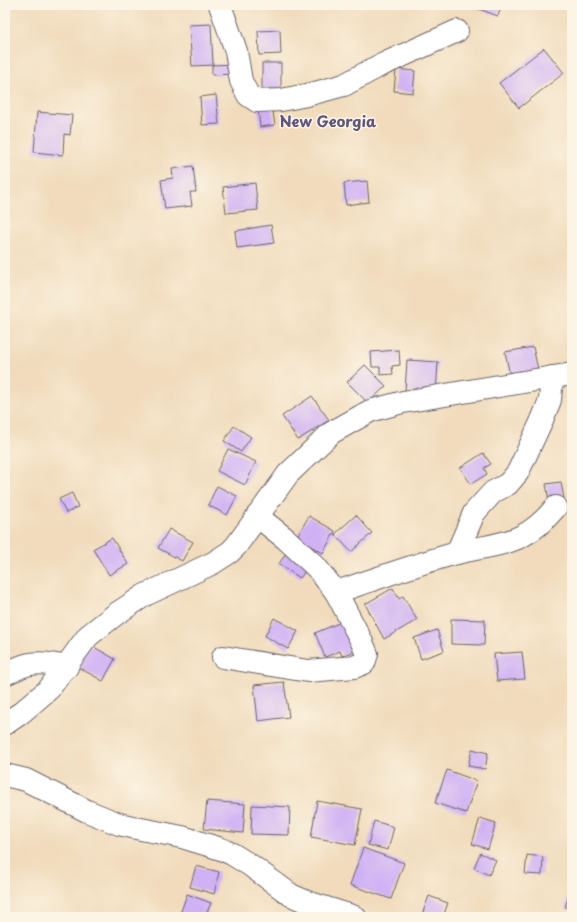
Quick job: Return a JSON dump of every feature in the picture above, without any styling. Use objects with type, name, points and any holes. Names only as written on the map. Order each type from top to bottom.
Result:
[{"type":"street","points":[[220,5],[236,51],[241,81],[248,95],[257,100],[281,100],[344,85],[377,67],[457,31]]},
{"type":"street","points":[[5,724],[49,690],[67,667],[82,644],[99,627],[145,595],[213,563],[222,558],[236,546],[288,474],[331,433],[370,411],[403,402],[562,375]]},
{"type":"street","points":[[457,553],[474,513],[493,492],[508,484],[518,472],[562,375]]},
{"type":"street","points":[[336,592],[457,553],[504,543],[521,537],[544,521],[556,507]]},
{"type":"street","points":[[223,657],[308,671],[354,667],[364,663],[367,654],[336,592],[316,567],[286,539],[257,516]]},
{"type":"street","points":[[5,674],[32,664],[44,663],[67,667]]},
{"type":"street","points":[[5,775],[26,780],[87,811],[119,824],[141,830],[182,837],[221,849],[245,862],[291,895],[307,902],[355,917]]},
{"type":"building","points":[[271,5],[279,5],[274,9]]},
{"type":"building","points":[[474,5],[502,5],[498,16],[473,7]]},
{"type":"building","points":[[211,24],[213,65],[192,66],[189,25]]},
{"type":"building","points":[[280,30],[281,54],[259,55],[258,31]]},
{"type":"building","points":[[544,48],[564,73],[519,108],[499,83]]},
{"type":"building","points":[[262,63],[281,63],[281,89],[262,89]]},
{"type":"building","points":[[235,64],[235,74],[212,75],[212,65]]},
{"type":"building","points":[[396,69],[415,71],[413,93],[394,91]]},
{"type":"building","points":[[216,95],[219,124],[202,125],[200,97]]},
{"type":"building","points":[[272,106],[275,125],[260,127],[258,108]]},
{"type":"building","points":[[37,112],[72,115],[70,135],[64,134],[63,155],[34,152]]},
{"type":"building","points":[[193,166],[196,192],[190,192],[192,206],[165,209],[161,180],[173,178],[172,169]]},
{"type":"building","points":[[367,181],[369,202],[346,205],[344,183]]},
{"type":"building","points":[[255,183],[258,210],[226,213],[223,187]]},
{"type":"building","points":[[271,225],[274,243],[237,248],[235,231]]},
{"type":"building","points":[[533,347],[539,374],[511,380],[505,352]]},
{"type":"building","points":[[399,350],[400,365],[392,366],[393,374],[380,375],[380,367],[372,367],[371,352]]},
{"type":"building","points":[[407,360],[438,362],[436,393],[405,391]]},
{"type":"building","points":[[365,365],[386,386],[368,403],[347,382]]},
{"type":"building","points":[[312,396],[329,420],[298,440],[282,416]]},
{"type":"building","points":[[234,426],[251,437],[241,452],[224,441]]},
{"type":"building","points":[[228,449],[256,462],[245,485],[217,471]]},
{"type":"building","points":[[483,453],[491,464],[484,468],[487,474],[471,484],[460,468]]},
{"type":"building","points":[[561,482],[564,499],[549,501],[546,484]]},
{"type":"building","points":[[217,486],[237,496],[227,515],[208,505]]},
{"type":"building","points":[[72,493],[78,507],[66,513],[59,499]]},
{"type":"building","points":[[356,515],[372,533],[351,552],[335,534]]},
{"type":"building","points":[[309,516],[335,531],[323,553],[296,538]]},
{"type":"building","points":[[169,529],[193,542],[182,561],[158,548]]},
{"type":"building","points":[[112,538],[128,564],[109,575],[93,549]]},
{"type":"building","points":[[288,550],[310,565],[300,578],[279,564]]},
{"type":"building","points":[[393,588],[399,599],[403,596],[417,620],[384,639],[365,604]]},
{"type":"building","points":[[274,618],[298,631],[288,649],[265,636]]},
{"type":"building","points":[[451,619],[485,620],[484,645],[451,644]]},
{"type":"building","points":[[346,620],[358,650],[342,656],[340,651],[325,657],[315,633]]},
{"type":"building","points":[[437,630],[444,651],[421,659],[414,638]]},
{"type":"building","points":[[87,643],[115,659],[103,681],[74,665]]},
{"type":"building","points":[[522,652],[525,679],[497,681],[494,654]]},
{"type":"building","points":[[284,682],[289,717],[258,721],[254,685]]},
{"type":"building","points":[[472,749],[488,753],[485,769],[468,766]]},
{"type":"building","points":[[447,770],[477,781],[466,813],[435,803]]},
{"type":"building","points":[[207,801],[245,804],[243,833],[204,829]]},
{"type":"building","points":[[317,801],[362,809],[355,845],[311,837]]},
{"type":"building","points":[[252,805],[290,807],[289,835],[251,834]]},
{"type":"building","points":[[480,818],[496,823],[488,849],[472,844]]},
{"type":"building","points":[[374,821],[394,827],[388,850],[368,845]]},
{"type":"building","points":[[363,848],[404,863],[391,899],[350,885]]},
{"type":"building","points":[[480,853],[496,860],[489,875],[474,868]]},
{"type":"building","points":[[527,855],[543,857],[542,875],[525,874]]},
{"type":"building","points":[[196,866],[219,872],[214,894],[190,887]]},
{"type":"building","points":[[572,888],[572,910],[565,907]]},
{"type":"building","points":[[187,894],[211,903],[205,917],[179,917]]},
{"type":"building","points":[[429,896],[448,903],[443,917],[421,917]]},
{"type":"building","points":[[527,914],[536,917],[525,917]]},
{"type":"district","name":"New Georgia","points":[[328,120]]}]
